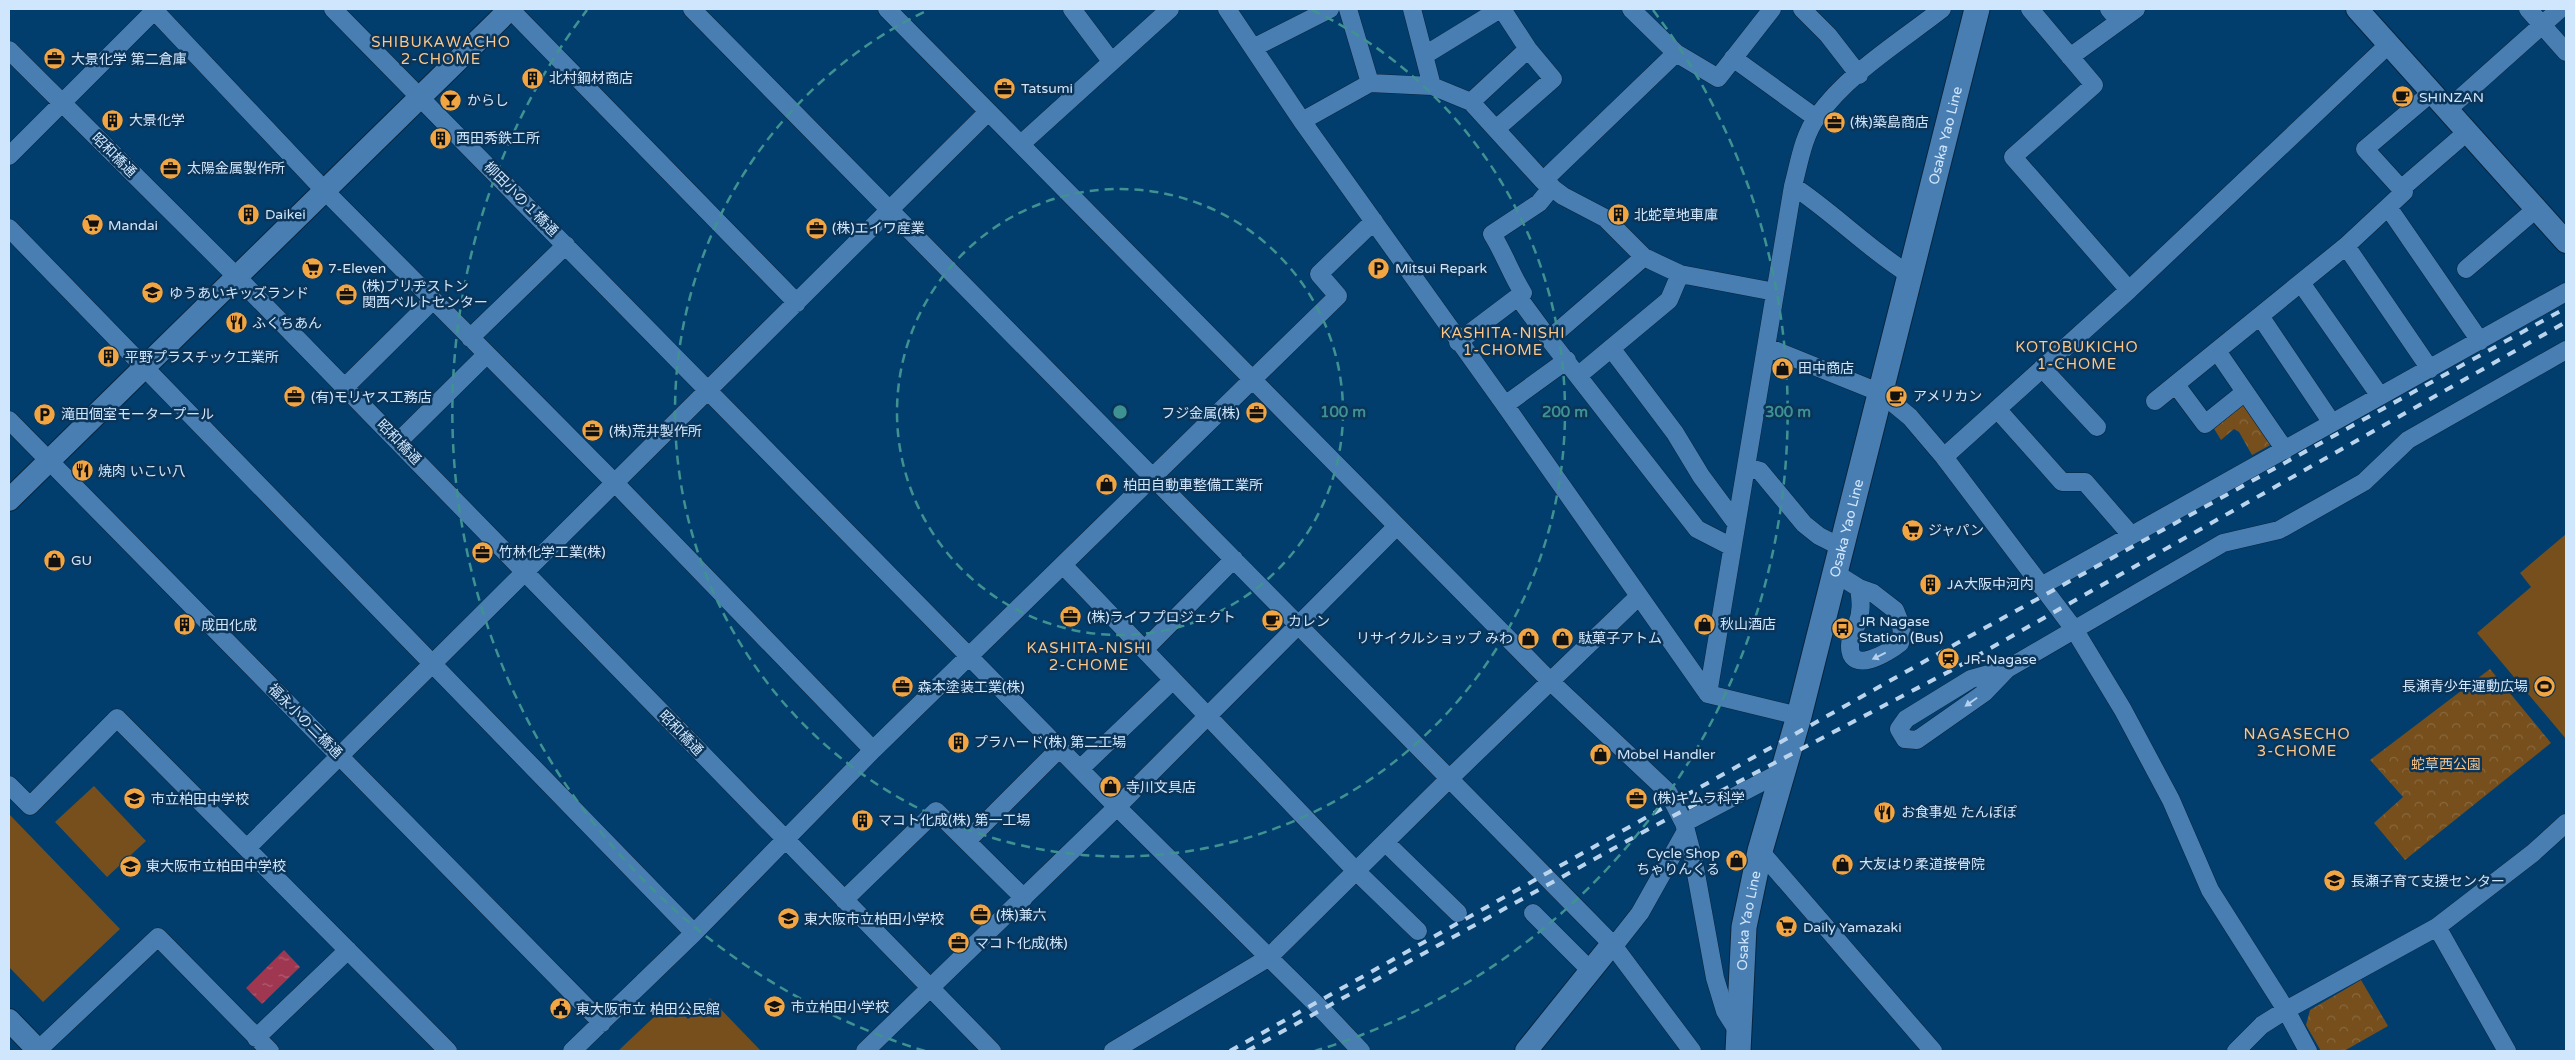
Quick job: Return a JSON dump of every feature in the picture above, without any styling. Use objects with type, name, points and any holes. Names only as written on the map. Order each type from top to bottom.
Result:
[{"type":"main road","name":"Osaka Yao Line","points":[[1739,1042],[1744,927],[1760,851],[1799,716],[1977,9]]},
{"type":"street","points":[[9,156],[154,9],[324,190],[615,484],[872,750]]},
{"type":"street","name":"柳田小の１橋通","points":[[333,9],[1117,807],[1361,1051]]},
{"type":"street","points":[[9,500],[510,9],[797,303]]},
{"type":"street","points":[[692,9],[1613,945],[1692,1051]]},
{"type":"street","points":[[887,9],[1550,681],[1668,792],[1685,827],[1715,978],[1725,1011],[1739,1042]]},
{"type":"street","points":[[1072,9],[1111,61]]},
{"type":"street","points":[[1021,144],[1111,61],[1155,25],[1170,9]]},
{"type":"street","points":[[1227,9],[1302,121],[1708,694],[1799,716]]},
{"type":"street","points":[[1253,48],[1330,9]]},
{"type":"street","points":[[1348,9],[1370,83]]},
{"type":"street","points":[[1412,9],[1432,86]]},
{"type":"street","points":[[1425,55],[1501,9],[1528,50],[1552,79],[1496,129]]},
{"type":"street","points":[[1631,9],[1676,53],[1718,78],[1772,9]]},
{"type":"street","points":[[1802,9],[1828,35],[1858,75]]},
{"type":"street","points":[[1708,694],[1793,186],[1805,144],[1816,118],[1844,86],[1942,9]]},
{"type":"street","points":[[2030,9],[2094,86],[2013,157],[2129,290]]},
{"type":"street","points":[[2070,57],[2114,15],[2136,9]]},
{"type":"street","points":[[2357,9],[2566,242]]},
{"type":"street","points":[[2528,9],[2566,52]]},
{"type":"street","points":[[2447,110],[2560,9]]},
{"type":"street","points":[[1944,457],[2129,290],[2388,45]]},
{"type":"street","name":"昭和橋通","points":[[9,50],[236,276],[992,1051]]},
{"type":"street","points":[[1471,102],[1528,50]]},
{"type":"street","points":[[1458,342],[1522,293],[1509,271],[1503,252],[1492,234],[1539,203],[1548,184],[1676,53]]},
{"type":"street","points":[[1733,58],[1816,118]]},
{"type":"street","points":[[1302,121],[1370,83],[1432,86],[1471,102],[1548,184],[1605,218],[1644,257],[1680,274],[1775,292]]},
{"type":"street","points":[[2155,401],[2346,246],[2404,192],[2365,149],[2431,92]]},
{"type":"street","points":[[247,848],[988,112]]},
{"type":"street","points":[[2401,189],[2466,132]]},
{"type":"street","points":[[1793,186],[1821,206],[1882,257],[1910,275]]},
{"type":"street","points":[[2388,207],[2480,341]]},
{"type":"street","points":[[2466,269],[2536,208]]},
{"type":"street","points":[[572,1051],[694,933],[872,750],[1338,296],[1319,274],[1374,221]]},
{"type":"street","points":[[9,228],[694,933]]},
{"type":"street","points":[[470,338],[566,245]]},
{"type":"street","points":[[2346,246],[2430,368]]},
{"type":"street","points":[[1549,339],[1644,257]]},
{"type":"street","points":[[1579,375],[1669,300],[1680,274]]},
{"type":"street","points":[[2301,283],[2380,396]]},
{"type":"street","points":[[2041,586],[2566,292]]},
{"type":"street","points":[[1518,296],[1549,339],[1579,375],[1697,529],[1732,547]]},
{"type":"street","points":[[345,387],[433,300]]},
{"type":"street","points":[[2260,316],[2332,423]]},
{"type":"street","points":[[1767,347],[1881,393],[1910,417],[1944,457],[2074,629],[2123,710],[2171,800],[2210,890],[2286,1010],[2308,1051]]},
{"type":"street","points":[[1611,348],[1675,433],[1701,476],[1736,523]]},
{"type":"street","points":[[2007,669],[1970,679],[1906,719],[1899,729],[1906,739],[1916,740],[1984,693],[2007,669],[2223,543],[2279,530],[2364,482],[2408,440],[2566,350]]},
{"type":"street","points":[[2217,351],[2285,450]]},
{"type":"street","points":[[398,442],[487,354]]},
{"type":"street","points":[[1505,405],[1567,360]]},
{"type":"street","points":[[2042,368],[2097,428]]},
{"type":"street","points":[[2176,385],[2206,424],[2245,392]]},
{"type":"street","points":[[1997,409],[2062,482],[2085,482],[2131,535]]},
{"type":"street","name":"福永小の二橋通","points":[[9,420],[602,1023]]},
{"type":"street","points":[[1746,467],[1760,471],[1804,524],[1819,536],[1841,547]]},
{"type":"street","points":[[866,1051],[1117,807],[1397,526]]},
{"type":"street","points":[[1145,649],[1234,559]]},
{"type":"street","points":[[1063,565],[1356,871],[1418,931]]},
{"type":"street","points":[[1835,573],[1860,588]]},
{"type":"street","points":[[1113,1051],[1268,958],[1450,778],[1638,597]]},
{"type":"street","points":[[1080,769],[1173,680]]},
{"type":"street","points":[[9,785],[30,806],[117,718],[448,1051]]},
{"type":"street","points":[[967,840],[1060,748]]},
{"type":"street","points":[[1528,1050],[1645,905],[1685,827],[1783,771]]},
{"type":"street","points":[[844,900],[936,811],[1024,898]]},
{"type":"street","points":[[2236,1051],[2262,1025],[2286,1010],[2437,927],[2533,853],[2566,823]]},
{"type":"street","points":[[1385,842],[1458,913]]},
{"type":"street","points":[[1760,851],[1933,1051]]},
{"type":"street","points":[[1533,913],[1591,971]]},
{"type":"street","points":[[2437,927],[2507,1051]]},
{"type":"street","points":[[9,1020],[38,1051],[158,937],[270,1051]]},
{"type":"street","points":[[256,1038],[348,950]]},
{"type":"street","points":[[1715,978],[1741,974]]},
{"type":"green space","points":[[2243,404],[2274,443],[2252,455],[2239,432],[2234,429],[2221,440],[2213,427]]},
{"type":"green space","name":"長瀬青少年運動広場","points":[[2566,534],[2566,739],[2477,633],[2531,587],[2520,573]]},
{"type":"green space","name":"蛇草西公園","points":[[2490,669],[2551,743],[2405,860],[2374,823],[2403,797],[2370,760]]},
{"type":"green space","points":[[94,786],[146,841],[107,877],[55,822]]},
{"type":"green space","points":[[9,814],[120,929],[43,1002],[9,967]]},
{"type":"green space","points":[[2361,980],[2388,1026],[2344,1051],[2321,1051],[2306,1025],[2310,1010]]},
{"type":"green space","points":[[710,998],[761,1051],[618,1051],[671,1001],[688,1019]]},
{"type":"water","points":[[284,950],[300,967],[262,1004],[246,988]]},
{"type":"railway","points":[[1230,1051],[1943,651],[2566,308]]},
{"type":"railway","points":[[1247,1051],[1656,825],[1952,670],[2566,322]]},
{"type":"place","name":"大景化学 第二倉庫","points":[[55,59]]},
{"type":"place","name":"北村鋼材商店","points":[[533,78]]},
{"type":"place","name":"Tatsumi","points":[[1005,88]]},
{"type":"place","name":"SHINZAN","points":[[2403,97]]},
{"type":"place","name":"からし","points":[[451,100]]},
{"type":"place","name":"大景化学","points":[[113,120]]},
{"type":"place","name":"(株)築島商店","points":[[1834,122]]},
{"type":"place","name":"西田秀鉄工所","points":[[440,138]]},
{"type":"place","name":"太陽金属製作所","points":[[171,168]]},
{"type":"place","name":"Daikei","points":[[249,214]]},
{"type":"place","name":"北蛇草地車庫","points":[[1618,215]]},
{"type":"place","name":"Mandai","points":[[92,225]]},
{"type":"place","name":"(株)エイワ産業","points":[[816,228]]},
{"type":"place","name":"7-Eleven","points":[[312,268]]},
{"type":"place","name":"Mitsui Repark","points":[[1379,268]]},
{"type":"place","name":"ゆうあいキッズランド","points":[[153,293]]},
{"type":"place","name":"(株)ブリヂストン 関西ベルトセンター","points":[[346,294]]},
{"type":"place","name":"ふくちあん","points":[[236,323]]},
{"type":"place","name":"平野プラスチック工業所","points":[[109,357]]},
{"type":"place","name":"田中商店","points":[[1782,368]]},
{"type":"place","name":"アメリカン","points":[[1897,396]]},
{"type":"place","name":"(有)モリヤス工務店","points":[[295,397]]},
{"type":"place","name":"フジ金属(株)","points":[[1256,413]]},
{"type":"place","name":"滝田個室モータープール","points":[[45,414]]},
{"type":"place","name":"(株)荒井製作所","points":[[593,431]]},
{"type":"place","name":"焼肉 いこい八","points":[[82,471]]},
{"type":"place","name":"柏田自動車整備工業所","points":[[1107,485]]},
{"type":"place","name":"ジャパン","points":[[1912,530]]},
{"type":"place","name":"竹林化学工業(株)","points":[[483,552]]},
{"type":"place","name":"GU","points":[[55,560]]},
{"type":"place","name":"JA大阪中河内","points":[[1931,584]]},
{"type":"place","name":"(株)ライフプロジェクト","points":[[1071,617]]},
{"type":"place","name":"カレン","points":[[1272,621]]},
{"type":"place","name":"秋山酒店","points":[[1704,624]]},
{"type":"place","name":"成田化成","points":[[185,625]]},
{"type":"place","name":"JR Nagase Station (Bus)","points":[[1843,629]]},
{"type":"place","name":"リサイクルショップ みわ","points":[[1529,638]]},
{"type":"place","name":"駄菓子アトム","points":[[1562,638]]},
{"type":"place","name":"JR-Nagase","points":[[1948,659]]},
{"type":"place","name":"長瀬青少年運動広場","points":[[2544,686]]},
{"type":"place","name":"森本塗装工業(株)","points":[[902,687]]},
{"type":"place","name":"プラハード(株) 第二工場","points":[[958,742]]},
{"type":"place","name":"Mobel Handler","points":[[1601,754]]},
{"type":"place","name":"寺川文具店","points":[[1110,787]]},
{"type":"place","name":"(株)キムラ科学","points":[[1637,798]]},
{"type":"place","name":"市立柏田中学校","points":[[135,799]]},
{"type":"place","name":"お食事処 たんぽぽ","points":[[1885,812]]},
{"type":"place","name":"マコト化成(株) 第一工場","points":[[862,820]]},
{"type":"place","name":"Cycle Shop ちゃりんくる","points":[[1736,861]]},
{"type":"place","name":"大友はり柔道接骨院","points":[[1843,864]]},
{"type":"place","name":"東大阪市立柏田中学校","points":[[130,866]]},
{"type":"place","name":"長瀬子育て支援センター","points":[[2335,881]]},
{"type":"place","name":"(株)兼六","points":[[980,915]]},
{"type":"place","name":"東大阪市立柏田小学校","points":[[788,919]]},
{"type":"place","name":"Daily Yamazaki","points":[[1787,927]]},
{"type":"place","name":"マコト化成(株)","points":[[959,943]]},
{"type":"place","name":"市立柏田小学校","points":[[775,1007]]},
{"type":"place","name":"東大阪市立 柏田公民館","points":[[560,1009]]},
{"type":"district","name":"SHIBUKAWACHO 2-CHOME","points":[[441,50]]},
{"type":"district","name":"KASHITA-NISHI 1-CHOME","points":[[1503,342]]},
{"type":"district","name":"KOTOBUKICHO 1-CHOME","points":[[2077,356]]},
{"type":"district","name":"KASHITA-NISHI 2-CHOME","points":[[1089,656]]},
{"type":"district","name":"NAGASECHO 3-CHOME","points":[[2297,742]]}]
